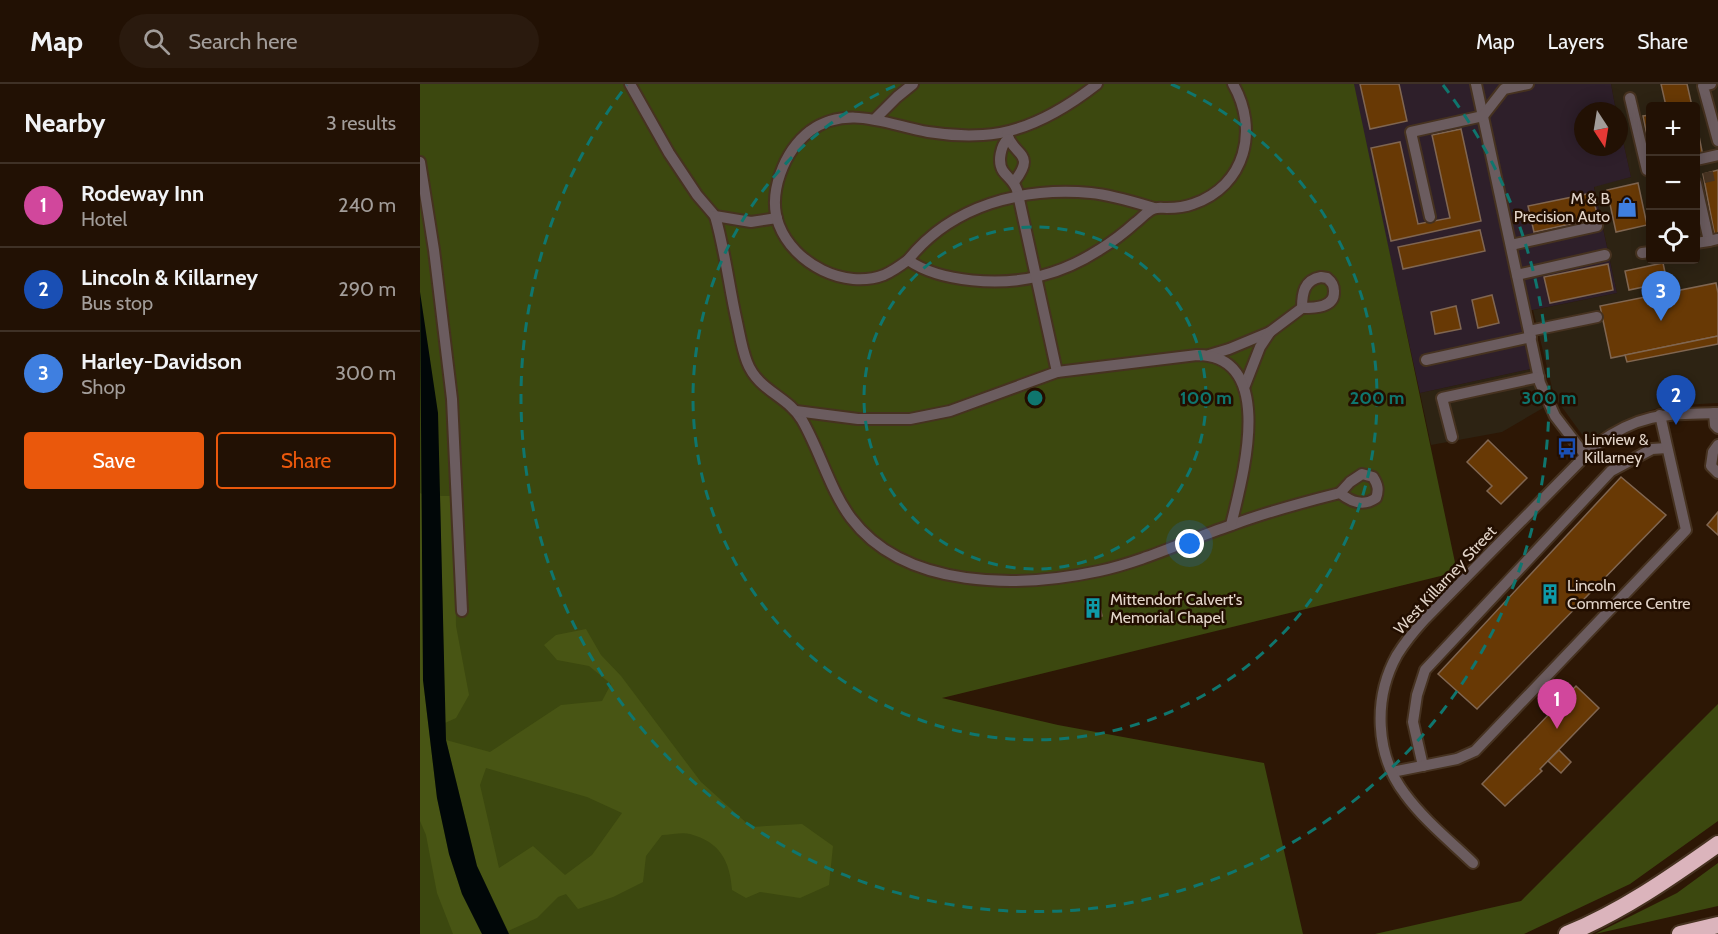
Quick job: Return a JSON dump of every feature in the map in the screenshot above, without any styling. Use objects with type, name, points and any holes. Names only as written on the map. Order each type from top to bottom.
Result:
[{"type":"highway","points":[[1567,934],[1616,911],[1718,844]]},
{"type":"highway","points":[[1680,934],[1718,925]]},
{"type":"street","points":[[630,84],[669,153],[697,195],[715,216],[747,364],[764,387],[795,411],[816,445],[841,502],[858,527],[884,548],[906,560],[946,575],[1002,581],[1086,574],[1135,561],[1298,503],[1340,493]]},
{"type":"street","points":[[876,118],[897,96],[913,84]]},
{"type":"street","points":[[1097,84],[1058,111],[1007,135],[930,132],[876,118],[850,117],[834,120],[809,132],[797,143],[783,166],[779,180],[776,201],[777,218],[785,237],[811,264],[834,275],[871,278],[895,270],[908,260],[927,239],[957,217],[996,201],[1018,195],[1061,192],[1092,193],[1154,208],[1179,207],[1207,198],[1218,191],[1242,159],[1247,128],[1240,97],[1233,84]]},
{"type":"street","points":[[1476,84],[1539,377],[1555,417],[1585,455]]},
{"type":"street","points":[[1430,217],[1411,132],[1483,116],[1504,89],[1509,86],[1528,84]]},
{"type":"street","points":[[1711,84],[1703,86],[1718,141]]},
{"type":"street","points":[[1630,98],[1646,166]]},
{"type":"street","points":[[1007,135],[1020,152],[1024,162],[1022,173],[1014,182]]},
{"type":"street","points":[[1007,135],[1003,143],[1000,165],[1014,182],[1018,195],[1057,372]]},
{"type":"street","points":[[1700,159],[1718,155]]},
{"type":"street","points":[[420,162],[424,220],[434,250],[453,411],[462,610]]},
{"type":"street","points":[[1700,188],[1714,240]]},
{"type":"street","points":[[908,260],[928,271],[973,280],[998,281],[1036,277],[1068,266],[1095,252],[1118,238],[1154,208]]},
{"type":"street","points":[[715,216],[751,222],[777,218]]},
{"type":"street","points":[[1511,245],[1597,226]]},
{"type":"street","points":[[1517,274],[1605,255]]},
{"type":"street","points":[[795,411],[858,419],[910,419],[950,411],[1057,372],[1209,355],[1270,332],[1302,308]]},
{"type":"street","points":[[1426,360],[1598,317]]},
{"type":"street","points":[[1244,388],[1260,347],[1270,332]]},
{"type":"street","points":[[1209,355],[1221,358],[1232,368],[1244,388],[1248,417],[1245,464],[1231,525]]},
{"type":"street","points":[[1452,437],[1443,398],[1539,377]]},
{"type":"street","points":[[1716,413],[1715,425],[1718,428]]},
{"type":"street","name":"West Killarney Street","points":[[1473,863],[1414,807],[1392,772],[1383,744],[1380,712],[1384,688],[1396,656],[1425,619],[1585,455],[1611,434],[1624,426],[1649,417],[1716,413]]},
{"type":"street","points":[[1392,772],[1457,759],[1475,752],[1686,530],[1660,415]]},
{"type":"street","points":[[1718,445],[1713,452],[1711,466],[1718,473]]},
{"type":"street","points":[[1422,766],[1413,722],[1417,695],[1425,670],[1611,471],[1652,449],[1667,448]]},
{"type":"shaded area","points":[[1352,84],[1611,84],[1614,102],[1574,102],[1574,156],[1626,156],[1631,177],[1594,187],[1617,293],[1518,313],[1531,369],[1420,393]]},
{"type":"shaded area","points":[[1611,84],[1718,84],[1718,403],[1665,406],[1642,413],[1586,440],[1554,396],[1533,310],[1617,293],[1594,186],[1631,177],[1626,156],[1628,102],[1614,102]]},
{"type":"shaded area","points":[[420,292],[438,413],[446,740],[477,866],[509,934],[482,934],[462,894],[449,854],[437,798],[423,680]]},
{"type":"shaded area","points":[[1531,369],[1543,408],[1502,432],[1431,445],[1420,393]]},
{"type":"green space","points":[[420,84],[1354,84],[1457,572],[942,698],[1058,725],[1264,763],[1303,934],[420,934]]},
{"type":"green space","points":[[420,493],[422,494],[423,680],[437,798],[449,854],[462,894],[482,934],[453,934],[437,893],[426,835],[420,821]]},
{"type":"green space","points":[[440,496],[454,496],[456,626],[469,695],[456,718],[445,723]]},
{"type":"green space","points":[[586,629],[601,655],[621,676],[701,782],[751,827],[802,824],[833,846],[829,885],[800,898],[760,892],[746,898],[732,890],[726,862],[722,854],[709,842],[687,833],[662,835],[646,856],[643,882],[613,897],[578,909],[566,894],[558,897],[537,918],[508,931],[477,866],[446,740],[490,752],[561,705],[602,701],[611,684],[589,666],[557,660],[544,645],[556,635]],"holes":[[[486,768],[587,797],[622,813],[592,855],[565,875],[533,846],[499,868],[480,785]]]},
{"type":"green space","points":[[1718,704],[1718,821],[1630,884],[1524,934],[1375,934],[1521,901]]},
{"type":"green space","points":[[1718,863],[1718,906],[1595,934],[1677,893]]},
{"type":"building","points":[[1360,84],[1399,84],[1407,121],[1370,129]]},
{"type":"building","points":[[1661,84],[1687,84],[1691,102],[1665,102]]},
{"type":"building","points":[[1643,116],[1646,116],[1646,131]]},
{"type":"building","points":[[1461,129],[1481,221],[1391,241],[1371,148],[1400,142],[1418,224],[1450,218],[1432,135]]},
{"type":"building","points":[[1700,141],[1703,156],[1700,156]]},
{"type":"building","points":[[1718,170],[1718,236],[1715,237],[1703,174]]},
{"type":"building","name":"M & B Precision Auto","points":[[1638,183],[1646,225],[1616,232],[1607,190]]},
{"type":"building","points":[[1592,193],[1598,218],[1534,232],[1528,206]]},
{"type":"building","points":[[1480,230],[1485,251],[1403,269],[1398,247]]},
{"type":"building","points":[[1608,264],[1613,290],[1550,303],[1544,277]]},
{"type":"building","name":"M & B Precision Auto","points":[[1663,264],[1667,282],[1629,290],[1625,271]]},
{"type":"building","points":[[1716,283],[1718,336],[1611,358],[1600,306]]},
{"type":"building","points":[[1492,295],[1499,323],[1478,328],[1472,300]]},
{"type":"building","points":[[1456,306],[1461,329],[1435,334],[1431,312]]},
{"type":"building","points":[[1718,336],[1718,344],[1627,362],[1625,355]]},
{"type":"building","points":[[1488,440],[1527,478],[1501,504],[1487,491],[1492,486],[1467,462]]},
{"type":"building","name":"Lincoln Commerce Centre","points":[[1621,477],[1666,515],[1477,709],[1438,674]]},
{"type":"building","points":[[1718,512],[1718,535],[1707,525]]},
{"type":"building","name":"Mittendorf Calvert's Memorial Chapel","points":[[1098,598],[1102,616],[1088,619],[1085,601]]},
{"type":"building","points":[[1576,686],[1599,708],[1540,769],[1542,771],[1505,806],[1482,784]]},
{"type":"building","points":[[1559,750],[1571,762],[1561,773],[1548,761]]},
{"type":"tunnel","points":[[1704,178],[1718,175]]},
{"type":"place","name":"M & B Precision Auto","points":[[1627,207]]},
{"type":"place","name":"Harley-Davidson","points":[[1661,321]]},
{"type":"place","name":"Lincoln & Killarney","points":[[1676,425]]},
{"type":"place","name":"Linview & Killarney","points":[[1567,448]]},
{"type":"place","name":"Lincoln Commerce Centre","points":[[1550,594]]},
{"type":"place","name":"Mittendorf Calvert's Memorial Chapel","points":[[1093,608]]},
{"type":"place","name":"Rodeway Inn","points":[[1557,729]]}]
